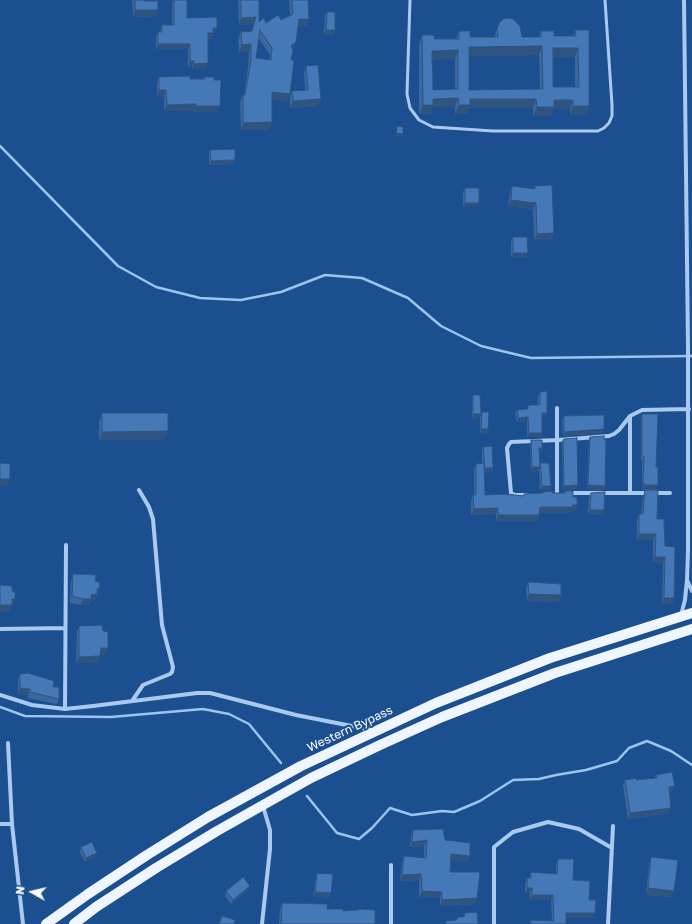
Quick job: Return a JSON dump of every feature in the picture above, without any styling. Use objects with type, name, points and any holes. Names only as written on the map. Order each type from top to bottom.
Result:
[{"type":"main road","name":"Western Bypass","points":[[46,924],[146,855],[208,817],[301,766],[436,703],[550,658],[692,613]]},
{"type":"main road","points":[[74,924],[96,907],[156,868],[311,778],[442,717],[555,673],[692,629]]},
{"type":"street","points":[[680,617],[685,600],[687,580],[688,409],[684,0]]},
{"type":"street","points":[[686,114],[692,113]]},
{"type":"street","points":[[686,256],[692,256]]},
{"type":"street","points":[[557,408],[557,494]]},
{"type":"street","points":[[536,494],[515,495],[511,493],[507,446],[511,442],[558,440],[614,434],[630,416],[642,410],[688,409]]},
{"type":"street","points":[[630,416],[630,493]]},
{"type":"street","points":[[132,701],[143,685],[170,674],[173,667],[162,625],[153,519],[149,507],[139,490]]},
{"type":"street","points":[[550,494],[670,493]]},
{"type":"street","points":[[66,545],[66,708]]},
{"type":"street","points":[[687,580],[692,590]]},
{"type":"street","points":[[0,629],[65,628]]},
{"type":"street","points":[[0,695],[32,705],[66,708],[197,693],[210,693],[296,715],[374,731]]},
{"type":"street","points":[[8,743],[12,824],[24,924]]},
{"type":"street","points":[[262,924],[270,849],[270,830],[263,806]]},
{"type":"street","points":[[494,924],[494,847],[513,832],[548,822],[579,829],[612,848]]},
{"type":"street","points":[[0,824],[12,824]]},
{"type":"street","points":[[608,924],[613,826]]},
{"type":"street","points":[[391,865],[391,924]]},
{"type":"lane","points":[[410,0],[407,94],[410,108],[419,120],[433,127],[493,131],[598,131],[609,123],[612,116],[612,105],[605,0]]},
{"type":"building","points":[[135,0],[158,1],[158,10],[135,10]]},
{"type":"building","points":[[174,0],[187,0],[187,18],[217,17],[217,28],[213,28],[213,33],[208,33],[208,63],[194,64],[194,61],[190,61],[190,44],[158,44],[158,32],[162,32],[162,25],[174,25]]},
{"type":"building","points":[[241,0],[259,0],[259,22],[264,18],[266,23],[278,15],[281,20],[293,14],[292,0],[308,0],[309,19],[299,19],[296,42],[291,46],[293,50],[291,60],[294,60],[290,94],[272,92],[272,122],[243,123],[243,95],[245,95],[251,60],[251,44],[242,45],[241,32],[252,31],[256,17],[241,18]],"holes":[[[260,30],[272,48],[271,60],[256,58]]]},
{"type":"building","points":[[327,12],[335,12],[335,30],[326,30]]},
{"type":"building","points":[[503,19],[513,19],[520,26],[522,37],[541,37],[541,31],[554,31],[554,36],[576,36],[575,30],[589,30],[589,106],[573,106],[573,100],[554,100],[554,107],[537,107],[536,99],[470,99],[470,105],[459,105],[458,98],[433,99],[433,105],[423,105],[422,35],[434,35],[434,39],[459,39],[459,31],[470,31],[470,37],[498,37],[497,29],[499,23]],"holes":[[[542,46],[543,89],[469,90],[469,47]],[[553,48],[578,48],[579,87],[553,87]],[[458,50],[458,89],[433,90],[432,51]]]},
{"type":"building","points":[[318,65],[321,99],[293,101],[292,91],[308,90],[306,66]]},
{"type":"building","points":[[190,76],[190,79],[205,79],[204,77],[214,77],[214,80],[221,80],[220,106],[196,106],[196,104],[167,105],[166,90],[159,90],[159,77]]},
{"type":"building","points":[[397,126],[403,127],[403,134],[396,133]]},
{"type":"building","points":[[235,149],[235,160],[211,161],[210,150]]},
{"type":"building","points":[[552,185],[554,233],[537,234],[536,203],[511,200],[512,186],[535,189],[535,186]]},
{"type":"building","points":[[465,188],[479,188],[479,203],[465,203]]},
{"type":"building","points":[[513,237],[527,237],[528,253],[513,253]]},
{"type":"building","points":[[547,391],[547,413],[542,413],[542,433],[529,433],[528,417],[518,418],[517,410],[528,409],[528,405],[540,405],[540,392]]},
{"type":"building","points":[[473,395],[480,395],[481,414],[473,414]]},
{"type":"building","points":[[482,412],[489,412],[488,429],[481,429]]},
{"type":"building","points":[[102,413],[168,413],[168,431],[102,432]]},
{"type":"building","points":[[642,414],[658,414],[656,467],[658,467],[658,485],[643,484],[644,456],[642,456]]},
{"type":"building","points":[[604,415],[604,429],[564,432],[564,416]]},
{"type":"building","points":[[604,436],[604,440],[606,440],[605,486],[588,485],[590,437]]},
{"type":"building","points":[[577,438],[578,485],[564,486],[563,440]]},
{"type":"building","points":[[531,440],[542,440],[542,448],[539,448],[540,467],[532,467]]},
{"type":"building","points":[[492,446],[493,468],[485,468],[483,447]]},
{"type":"building","points":[[0,463],[10,464],[10,479],[0,479]]},
{"type":"building","points":[[484,463],[485,495],[506,494],[524,496],[524,494],[552,491],[552,493],[565,493],[565,491],[573,491],[573,497],[577,497],[577,505],[572,505],[573,507],[540,507],[539,515],[498,515],[498,508],[474,509],[473,495],[476,495],[476,464]]},
{"type":"building","points":[[540,463],[549,463],[551,486],[542,486]]},
{"type":"building","points":[[645,490],[658,490],[657,519],[664,519],[665,546],[675,547],[674,598],[664,598],[665,557],[655,557],[656,534],[639,534],[639,514],[643,514]]},
{"type":"building","points":[[605,492],[604,510],[590,510],[591,493]]},
{"type":"building","points":[[73,574],[96,575],[95,581],[99,582],[100,587],[97,589],[97,594],[91,595],[91,599],[83,599],[72,596]]},
{"type":"building","points":[[528,582],[561,584],[561,595],[529,594]]},
{"type":"building","points":[[0,585],[12,586],[12,591],[15,592],[15,599],[12,599],[12,605],[0,605]]},
{"type":"building","points":[[102,625],[103,631],[108,632],[108,648],[101,648],[100,656],[79,657],[79,626]]},
{"type":"building","points":[[28,673],[54,681],[53,687],[59,687],[59,699],[30,692],[30,689],[20,688],[20,674]]},
{"type":"building","points":[[672,772],[675,786],[669,787],[671,808],[630,813],[625,780],[636,778],[636,780],[657,778],[656,775]]},
{"type":"building","points":[[443,829],[445,840],[470,843],[470,856],[451,854],[450,872],[480,872],[477,898],[442,900],[442,892],[422,891],[421,874],[402,875],[404,856],[426,858],[427,840],[412,842],[413,830]]},
{"type":"building","points":[[92,842],[97,853],[86,858],[81,847]]},
{"type":"building","points":[[651,857],[678,860],[674,891],[648,888]]},
{"type":"building","points":[[558,859],[574,859],[573,880],[590,881],[589,900],[596,900],[595,913],[566,913],[566,924],[531,924],[531,920],[554,921],[553,895],[532,895],[532,888],[527,888],[527,878],[531,878],[531,872],[557,874]]},
{"type":"building","points":[[317,873],[333,874],[331,893],[315,892]]},
{"type":"building","points":[[243,877],[250,886],[233,900],[226,891]]},
{"type":"building","points":[[282,903],[327,904],[327,909],[343,909],[343,911],[359,909],[375,910],[375,924],[281,924]]},
{"type":"building","points":[[477,912],[478,924],[446,924],[446,921],[464,917],[465,913]]},
{"type":"building","points":[[222,916],[235,920],[234,924],[219,924]]},
{"type":"waterway","points":[[0,146],[118,266],[156,287],[200,298],[241,300],[281,292],[325,275],[362,278],[408,298],[441,326],[481,346],[531,358],[692,356]]},
{"type":"waterway","points":[[0,707],[25,716],[111,717],[203,709],[229,714],[249,724],[281,763]]},
{"type":"waterway","points":[[307,796],[337,833],[359,839],[372,828],[390,808],[412,815],[442,811],[454,812],[480,801],[513,780],[539,779],[586,770],[617,761],[629,748],[647,741],[671,751],[692,765]]}]
